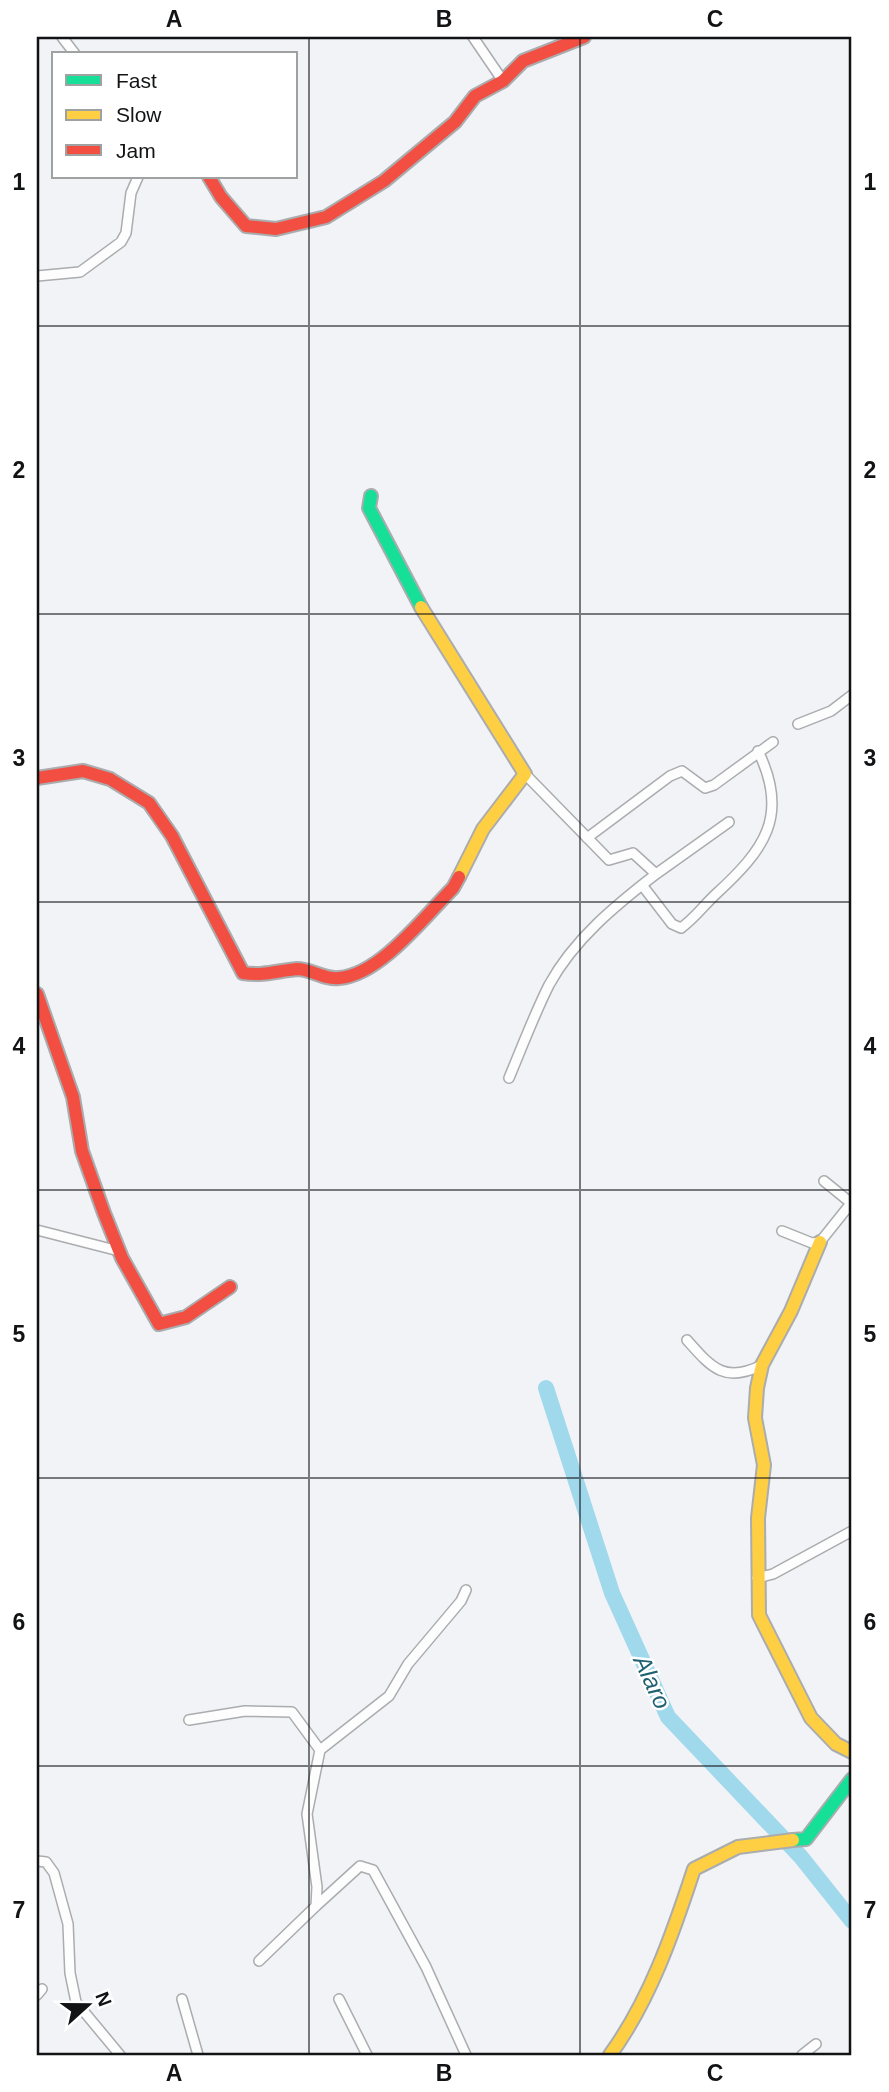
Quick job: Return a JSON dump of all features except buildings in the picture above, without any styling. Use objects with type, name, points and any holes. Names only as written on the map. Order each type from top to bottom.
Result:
[{"type":"street","points":[[62,37],[73,52]]},
{"type":"street","points":[[473,37],[503,80]]},
{"type":"street","points":[[210,178],[221,197],[246,226],[276,229],[307,224],[327,217],[384,181],[455,122],[475,96],[503,80],[523,61],[584,37]]},
{"type":"street","points":[[37,276],[80,272],[121,242],[126,233],[131,193],[138,178]]},
{"type":"street","points":[[370,496],[369,508],[433,629],[525,774],[609,860],[633,853],[656,874]]},
{"type":"street","points":[[797,723],[831,711],[852,695]]},
{"type":"street","points":[[587,838],[670,776],[682,771],[705,788],[714,785],[773,742]]},
{"type":"street","points":[[642,885],[672,924],[681,928],[755,856],[767,836],[771,808],[767,770],[758,751]]},
{"type":"street","points":[[37,778],[83,771],[110,779],[149,803],[172,836],[243,973],[264,976],[299,969],[335,979],[351,978],[387,955],[453,888],[483,829],[525,774]]},
{"type":"street","points":[[509,1078],[550,983],[582,939],[642,885],[729,822]]},
{"type":"street","points":[[37,994],[73,1097],[82,1151],[119,1251],[159,1324],[165,1325],[190,1314],[230,1287]]},
{"type":"street","points":[[824,1181],[852,1203],[820,1242],[791,1311],[762,1365],[757,1388],[755,1418],[764,1465],[758,1518],[757,1578],[759,1615],[788,1667],[796,1691],[811,1718],[836,1744],[852,1752]]},
{"type":"street","points":[[37,1230],[119,1251]]},
{"type":"street","points":[[782,1231],[812,1243],[820,1242]]},
{"type":"street","points":[[687,1340],[709,1366],[721,1373],[754,1369],[762,1365]]},
{"type":"street","points":[[757,1578],[773,1574],[852,1531]]},
{"type":"street","points":[[316,1906],[317,1887],[307,1814],[320,1750],[389,1696],[408,1664],[461,1601],[466,1590]]},
{"type":"street","points":[[189,1720],[245,1711],[292,1712],[320,1750]]},
{"type":"street","points":[[610,2055],[632,2025],[677,1920],[694,1869],[706,1860],[738,1847],[806,1839],[852,1779]]},
{"type":"street","points":[[37,1861],[46,1862],[54,1873],[68,1924],[72,1948],[70,1973],[76,2002],[120,2055]]},
{"type":"street","points":[[259,1961],[360,1866],[373,1870],[426,1967],[466,2055]]},
{"type":"street","points":[[182,1999],[198,2055]]},
{"type":"street","points":[[339,1999],[367,2055]]},
{"type":"street","points":[[802,2055],[816,2044]]},
{"type":"waterway","name":"Alaro","points":[[546,1388],[612,1593],[668,1717],[801,1857],[852,1921]]},
{"type":"traffic: fast","points":[[371,496],[369,508],[421,607]]},
{"type":"traffic: fast","points":[[793,1840],[806,1839],[852,1779]]},
{"type":"traffic: slow","points":[[421,607],[525,774],[483,829],[459,877]]},
{"type":"traffic: slow","points":[[820,1242],[791,1311],[762,1365],[757,1388],[755,1418],[764,1465],[758,1518],[759,1615],[811,1718],[836,1744],[852,1752]]},
{"type":"traffic: slow","points":[[610,2055],[649,1989],[694,1869],[738,1847],[793,1840]]},
{"type":"traffic: jam","points":[[210,178],[221,197],[246,226],[276,229],[326,217],[384,181],[455,122],[475,96],[503,81],[523,61],[584,37]]},
{"type":"traffic: jam","points":[[37,778],[83,771],[110,779],[149,803],[172,836],[243,973],[264,974],[297,969],[334,978],[355,974],[386,956],[453,888],[459,877]]},
{"type":"traffic: jam","points":[[37,994],[73,1097],[82,1151],[104,1213],[122,1258],[159,1324],[186,1317],[230,1287]]}]
